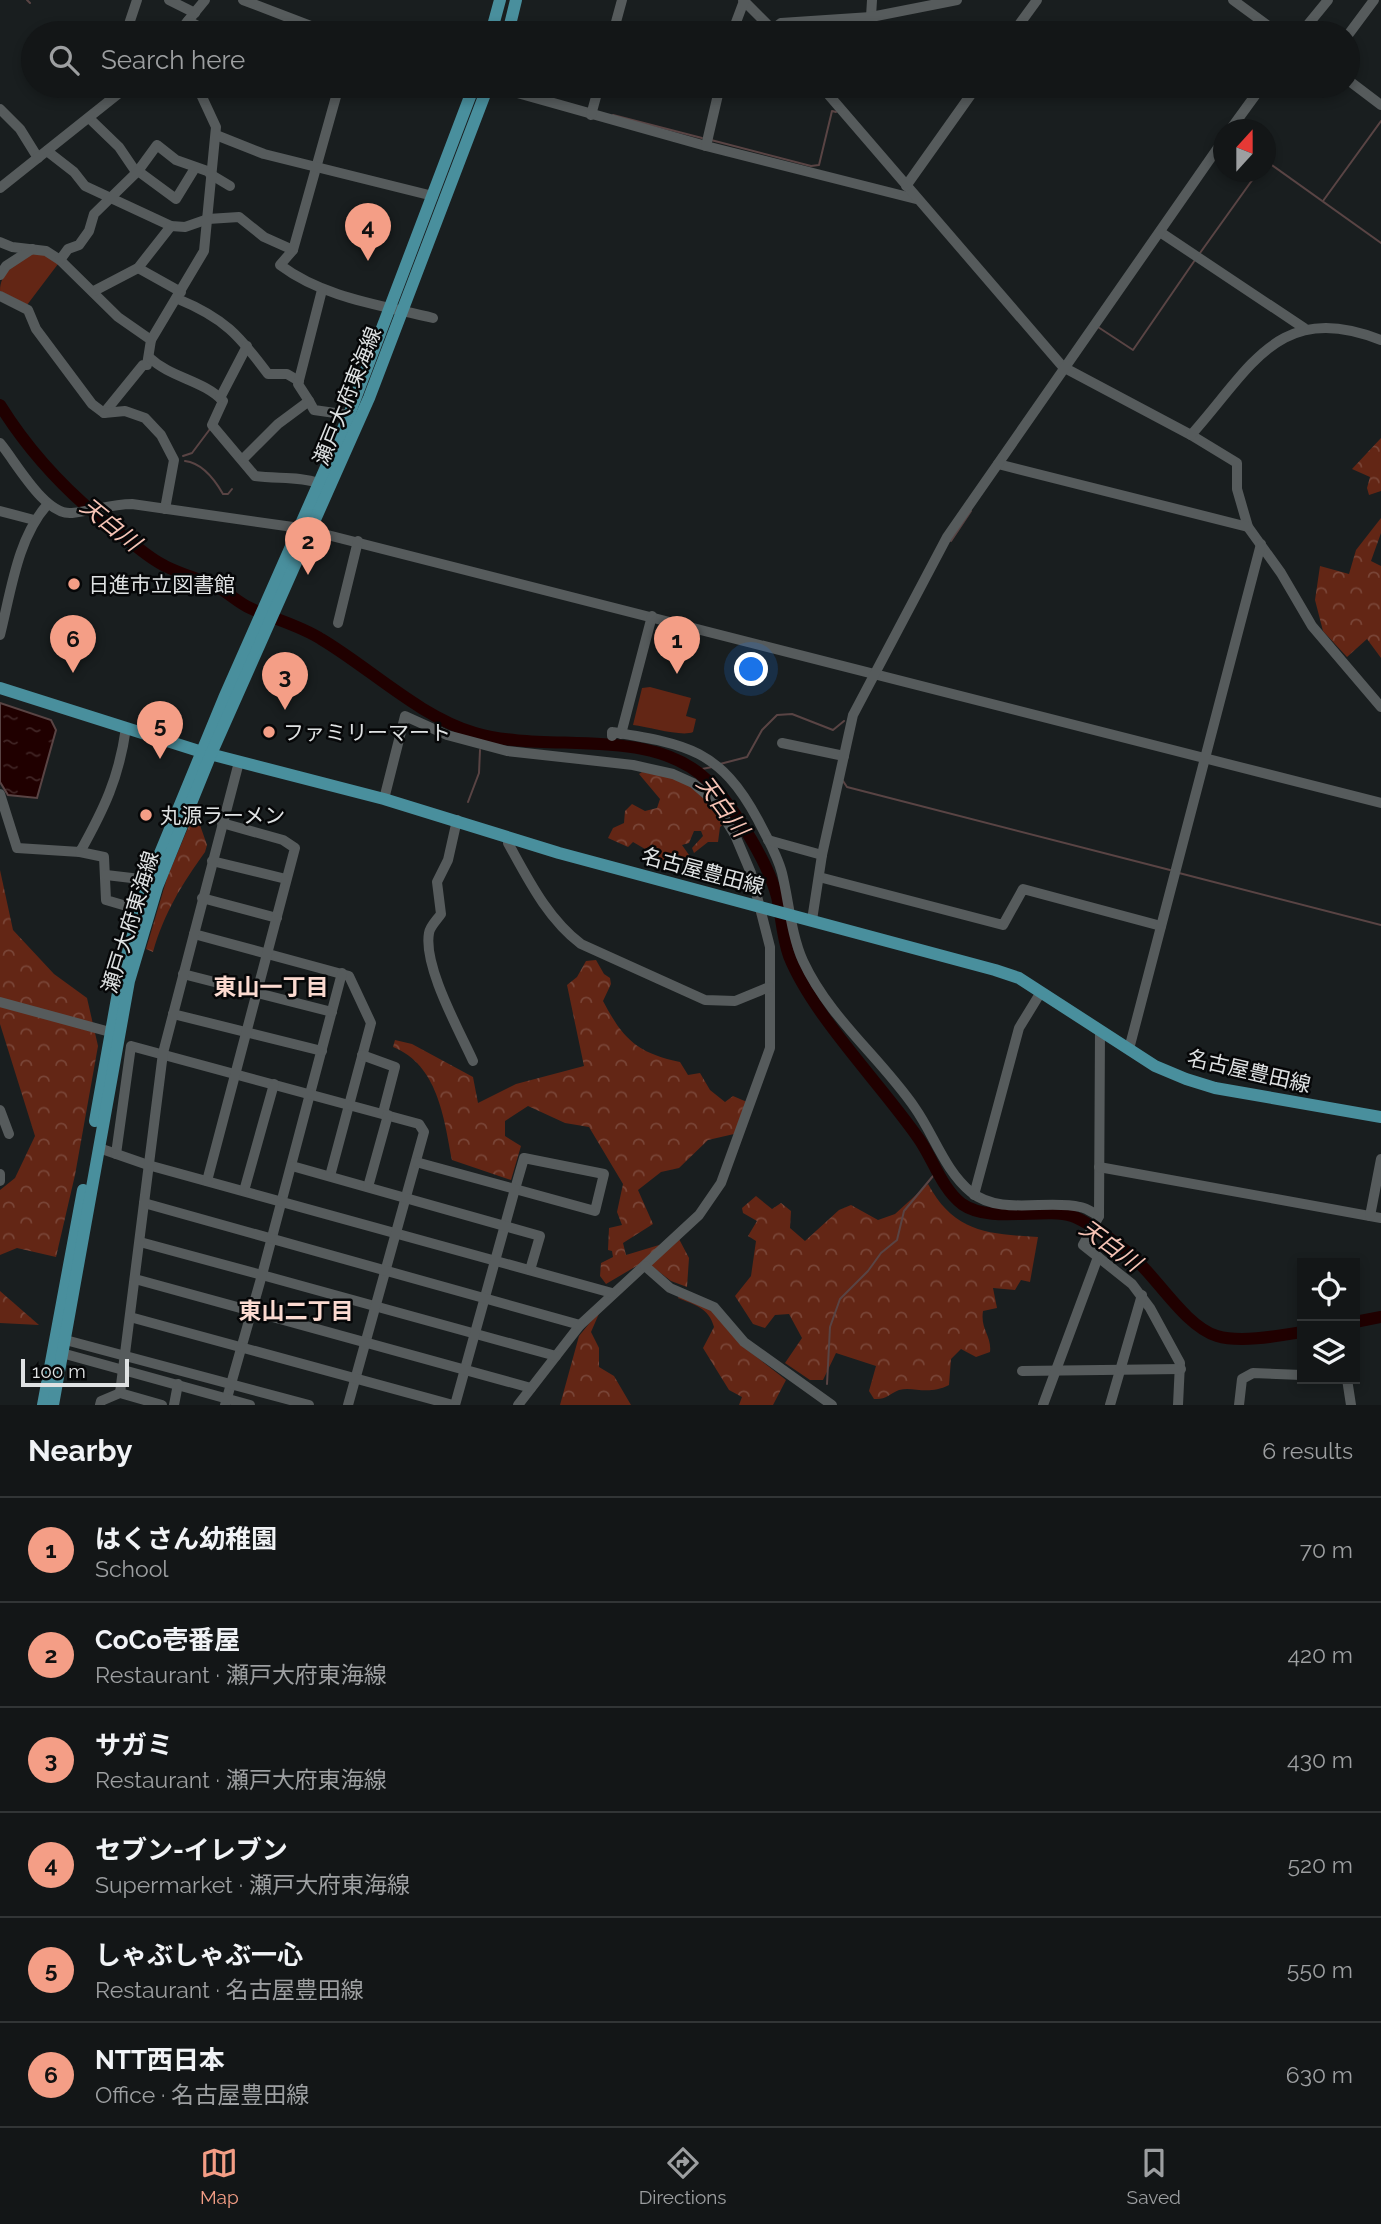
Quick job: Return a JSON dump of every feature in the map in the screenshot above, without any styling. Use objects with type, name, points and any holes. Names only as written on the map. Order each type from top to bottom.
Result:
[{"type":"main road","points":[[494,21],[500,0]]},
{"type":"main road","points":[[511,21],[516,0]]},
{"type":"main road","name":"瀬戸大府東海線","points":[[53,1405],[58,1345],[110,1032],[149,880],[305,529],[369,398],[433,196],[470,98]]},
{"type":"main road","name":"瀬戸大府東海線","points":[[305,529],[319,483],[397,310],[485,98]]},
{"type":"main road","name":"名古屋豊田線","points":[[0,688],[206,753],[384,799],[509,838],[995,970],[1019,978],[1156,1066],[1215,1088],[1381,1117]]},
{"type":"main road","name":"瀬戸大府東海線","points":[[43,1405],[99,1148],[130,981],[148,915],[206,753]]},
{"type":"street","points":[[130,21],[138,0]]},
{"type":"street","points":[[169,0],[197,21]]},
{"type":"street","points":[[188,21],[205,0]]},
{"type":"street","points":[[243,0],[298,21]]},
{"type":"street","points":[[616,21],[622,0]]},
{"type":"street","points":[[871,18],[872,0]]},
{"type":"street","points":[[816,21],[871,18],[957,0]]},
{"type":"street","points":[[1022,21],[1037,0]]},
{"type":"street","points":[[1233,0],[1262,21]]},
{"type":"street","points":[[1311,21],[1328,0]]},
{"type":"street","points":[[1359,21],[1374,0]]},
{"type":"street","points":[[736,21],[744,1],[764,21]]},
{"type":"street","points":[[1360,89],[1381,105]]},
{"type":"street","points":[[0,188],[114,98]]},
{"type":"street","points":[[103,413],[150,358],[151,340],[204,251],[216,135],[214,117],[204,98]]},
{"type":"street","points":[[336,98],[293,250],[280,265],[300,280],[323,290],[433,318]]},
{"type":"street","points":[[532,98],[706,146],[916,199]]},
{"type":"street","points":[[591,115],[596,98]]},
{"type":"street","points":[[706,146],[717,98]]},
{"type":"street","points":[[831,98],[1063,367],[1191,435],[1237,463],[1237,489],[1248,527],[1312,626],[1381,707]]},
{"type":"street","points":[[906,186],[968,98]]},
{"type":"street","points":[[1238,119],[1253,98]]},
{"type":"street","points":[[0,109],[43,155],[75,172],[85,186],[171,226],[185,228],[208,219],[239,217],[264,237],[293,250]]},
{"type":"street","points":[[90,119],[119,147],[137,171],[176,199],[195,168]]},
{"type":"street","points":[[216,135],[264,154],[433,196]]},
{"type":"street","points":[[60,260],[68,249],[79,245],[89,231],[94,214],[137,171],[158,145],[176,160],[210,173],[230,186]]},
{"type":"street","points":[[812,920],[822,855],[853,715],[947,537],[1213,154]]},
{"type":"street","points":[[93,291],[138,268],[171,226]]},
{"type":"street","points":[[1160,232],[1304,328]]},
{"type":"street","points":[[0,242],[12,247],[46,251],[60,260],[118,317],[151,340]]},
{"type":"street","points":[[0,275],[6,266],[32,248]]},
{"type":"street","points":[[138,268],[210,312],[247,346],[268,374],[287,374],[299,381],[314,410],[349,415]]},
{"type":"street","points":[[299,381],[323,290]]},
{"type":"street","points":[[0,296],[28,310],[36,329],[92,404],[103,413],[125,411],[145,418],[161,435],[174,460],[165,509]]},
{"type":"street","points":[[1191,435],[1250,365],[1287,336],[1304,328],[1321,326],[1353,329],[1381,340]]},
{"type":"street","points":[[220,398],[247,346]]},
{"type":"street","points":[[150,358],[162,369],[196,383],[223,401],[212,425],[255,476],[289,480],[301,477],[319,483]]},
{"type":"street","points":[[243,459],[278,424],[309,401]]},
{"type":"street","points":[[0,443],[47,505],[71,514],[109,504],[165,509],[305,529],[1381,803]]},
{"type":"street","points":[[999,464],[1248,527]]},
{"type":"street","points":[[0,635],[34,520],[47,505]]},
{"type":"street","points":[[0,511],[34,520]]},
{"type":"street","points":[[338,623],[358,541]]},
{"type":"street","points":[[1129,1049],[1261,544]]},
{"type":"street","points":[[652,616],[616,735],[659,738],[707,757],[724,770],[744,797],[768,840],[780,869],[800,952],[814,981],[850,1034],[910,1102],[956,1176],[974,1195],[1017,1205],[1080,1207],[1099,1216]]},
{"type":"street","points":[[384,799],[405,716],[447,735],[506,751],[632,765],[673,774],[701,788],[722,813],[751,873],[762,907],[770,947],[770,1048],[721,1183],[699,1214],[580,1325],[518,1405]]},
{"type":"street","points":[[80,852],[108,802],[121,762],[125,728]]},
{"type":"street","points":[[782,743],[844,757]]},
{"type":"street","points":[[120,1393],[163,1053],[239,762]]},
{"type":"street","points":[[0,794],[17,848],[80,852],[104,857],[106,900],[140,911]]},
{"type":"street","points":[[457,820],[448,860],[437,882],[441,914],[430,929],[429,941],[438,988],[473,1061]]},
{"type":"street","points":[[207,1181],[295,848],[283,840],[222,823]]},
{"type":"street","points":[[509,838],[508,843],[540,900],[567,934],[581,944],[705,1000],[735,1001],[769,987]]},
{"type":"street","points":[[768,840],[822,855]]},
{"type":"street","points":[[212,861],[286,879]]},
{"type":"street","points":[[106,875],[149,880]]},
{"type":"street","points":[[819,877],[1003,925],[1023,889],[1161,926]]},
{"type":"street","points":[[202,898],[277,918]]},
{"type":"street","points":[[194,934],[349,976],[370,1023],[330,1176]]},
{"type":"street","points":[[226,1402],[312,1094],[342,972]]},
{"type":"street","points":[[183,974],[332,1012]]},
{"type":"street","points":[[974,1195],[1019,1028],[1041,992]]},
{"type":"street","points":[[0,1002],[110,1032]]},
{"type":"street","points":[[173,1014],[322,1051]]},
{"type":"street","points":[[1100,1030],[1099,1216],[1083,1245],[1142,1296],[1173,1347],[1181,1369],[1178,1405]]},
{"type":"street","points":[[116,1154],[130,1046],[419,1124],[423,1129],[416,1162],[348,1405]]},
{"type":"street","points":[[362,1055],[395,1067],[368,1187]]},
{"type":"street","points":[[244,1191],[274,1084]]},
{"type":"street","points":[[0,1110],[9,1134]]},
{"type":"street","points":[[99,1148],[148,1165],[612,1293]]},
{"type":"street","points":[[130,1317],[454,1405],[465,1369],[474,1333],[485,1297],[515,1189],[524,1158],[604,1174],[595,1211],[515,1189],[416,1162]]},
{"type":"street","points":[[1099,1167],[1376,1217],[1381,1159]]},
{"type":"street","points":[[292,1166],[540,1236],[530,1270]]},
{"type":"street","points":[[0,1174],[0,1181]]},
{"type":"street","points":[[144,1203],[580,1325]]},
{"type":"street","points":[[140,1242],[556,1356]]},
{"type":"street","points":[[1043,1405],[1098,1257]]},
{"type":"street","points":[[645,1266],[670,1288],[714,1307],[744,1342],[832,1405]]},
{"type":"street","points":[[135,1279],[531,1388]]},
{"type":"street","points":[[1110,1405],[1142,1296]]},
{"type":"street","points":[[58,1345],[125,1355],[309,1405]]},
{"type":"street","points":[[58,1345],[226,1402],[250,1405]]},
{"type":"street","points":[[1021,1371],[1181,1369]]},
{"type":"street","points":[[1239,1405],[1242,1379],[1253,1373],[1297,1375]]},
{"type":"street","points":[[173,1405],[178,1384]]},
{"type":"street","points":[[1349,1384],[1351,1405]]},
{"type":"street","points":[[100,1405],[101,1401],[120,1393],[162,1405]]},
{"type":"green space","points":[[32,252],[45,255],[58,264],[27,305],[0,291],[6,273]]},
{"type":"green space","points":[[1381,438],[1381,491],[1369,495],[1367,488],[1370,477],[1352,469]]},
{"type":"green space","points":[[1381,518],[1381,533],[1371,561],[1381,566],[1381,658],[1367,639],[1347,657],[1323,631],[1315,600],[1320,566],[1349,574],[1356,550]]},
{"type":"green space","points":[[650,687],[691,698],[686,716],[696,719],[693,732],[673,733],[633,725],[642,688]]},
{"type":"green space","points":[[642,772],[682,781],[707,799],[726,822],[720,827],[718,842],[708,842],[694,853],[692,848],[703,836],[701,831],[694,831],[689,843],[682,845],[689,855],[675,865],[660,859],[649,847],[645,849],[633,842],[628,847],[608,838],[613,828],[624,823],[625,811],[632,804],[645,811],[657,808],[660,799],[639,774]]},
{"type":"green space","points":[[195,811],[207,845],[205,852],[174,899],[153,952],[146,949],[167,878]]},
{"type":"green space","points":[[0,870],[13,930],[54,974],[87,998],[98,1046],[75,1175],[56,1257],[17,1248],[0,1255],[0,1190],[15,1178],[35,1136],[0,1024]]},
{"type":"green space","points":[[596,960],[604,974],[610,978],[611,984],[603,1001],[625,1035],[642,1049],[680,1062],[688,1075],[700,1073],[710,1090],[725,1102],[733,1096],[747,1102],[734,1134],[708,1140],[679,1168],[661,1172],[638,1190],[653,1224],[623,1243],[626,1255],[679,1239],[689,1258],[687,1287],[671,1281],[645,1261],[606,1284],[600,1276],[601,1263],[613,1257],[612,1251],[608,1250],[609,1228],[622,1225],[617,1212],[623,1184],[589,1127],[565,1123],[528,1106],[505,1121],[505,1136],[521,1146],[511,1180],[452,1160],[442,1111],[429,1080],[420,1066],[408,1055],[393,1047],[395,1040],[412,1044],[473,1077],[478,1103],[516,1084],[584,1066],[567,985],[577,977],[586,961]]},
{"type":"green space","points":[[928,1184],[938,1200],[961,1221],[988,1232],[1038,1237],[1030,1282],[1021,1280],[1015,1290],[993,1288],[997,1308],[983,1311],[990,1352],[976,1357],[961,1349],[951,1359],[949,1385],[934,1390],[899,1390],[878,1399],[874,1399],[869,1391],[876,1366],[836,1353],[823,1380],[810,1380],[785,1363],[802,1338],[789,1314],[775,1315],[765,1328],[753,1324],[735,1296],[751,1276],[756,1241],[748,1236],[757,1221],[743,1213],[742,1208],[756,1196],[772,1209],[781,1203],[791,1211],[790,1228],[805,1241],[839,1210],[851,1205],[878,1220],[895,1214]]},
{"type":"green space","points":[[0,1291],[39,1325],[0,1323]]},
{"type":"green space","points":[[680,1295],[710,1308],[745,1348],[786,1380],[773,1405],[739,1405],[742,1397],[729,1390],[703,1348],[714,1327],[709,1315],[701,1308],[678,1298]]},
{"type":"green space","points":[[601,1309],[591,1332],[599,1348],[599,1367],[614,1376],[631,1405],[560,1405],[579,1336]]},
{"type":"water","points":[[0,703],[51,720],[56,730],[37,798],[8,795],[0,782]]},
{"type":"waterway","points":[[27,0],[30,3]]},
{"type":"waterway","points":[[711,140],[811,166],[819,165],[832,111],[836,112]]},
{"type":"waterway","points":[[613,115],[702,138]]},
{"type":"waterway","points":[[1323,201],[1381,121]]},
{"type":"waterway","points":[[1276,168],[1381,243]]},
{"type":"waterway","points":[[1200,253],[1251,182]]},
{"type":"waterway","points":[[1098,327],[1133,350],[1195,260]]},
{"type":"waterway","name":"天白川","points":[[0,405],[26,443],[55,476],[87,507],[149,556],[172,569],[221,589],[250,608],[313,634],[435,716],[475,733],[503,739],[627,746],[657,752],[684,763],[718,791],[751,839],[775,891],[787,950],[800,979],[831,1026],[919,1139],[955,1198],[974,1210],[987,1213],[1047,1213],[1072,1216],[1081,1220],[1131,1254],[1186,1316],[1217,1336],[1248,1339],[1297,1333]]},
{"type":"waterway","points":[[183,456],[192,453],[210,429]]},
{"type":"waterway","points":[[185,461],[202,469],[223,494],[228,494],[232,489]]},
{"type":"waterway","points":[[951,541],[971,511]]},
{"type":"waterway","points":[[720,764],[747,757],[762,730],[777,715],[792,714],[833,730],[844,721]]},
{"type":"waterway","points":[[468,802],[479,773],[480,750]]},
{"type":"waterway","points":[[697,770],[712,767]]},
{"type":"waterway","points":[[843,781],[847,787],[1170,870]]},
{"type":"waterway","points":[[1179,873],[1381,925]]},
{"type":"waterway","points":[[827,1384],[830,1327],[840,1299],[868,1271],[881,1253],[897,1240],[904,1211],[938,1170]]},
{"type":"waterway","name":"天白川","points":[[1360,1321],[1381,1317]]},
{"type":"place","name":"セブン-イレブン","points":[[368,261]]},
{"type":"place","name":"CoCo壱番屋","points":[[308,575]]},
{"type":"place","name":"日進市立図書館","points":[[74,584]]},
{"type":"place","name":"NTT西日本","points":[[73,673]]},
{"type":"place","name":"はくさん幼稚園","points":[[677,674]]},
{"type":"place","name":"サガミ","points":[[285,710]]},
{"type":"place","name":"ファミリーマート","points":[[269,732]]},
{"type":"place","name":"しゃぶしゃぶ一心","points":[[160,759]]},
{"type":"place","name":"丸源ラーメン","points":[[146,815]]},
{"type":"district","name":"東山一丁目","points":[[271,986]]},
{"type":"district","name":"東山二丁目","points":[[296,1310]]}]
